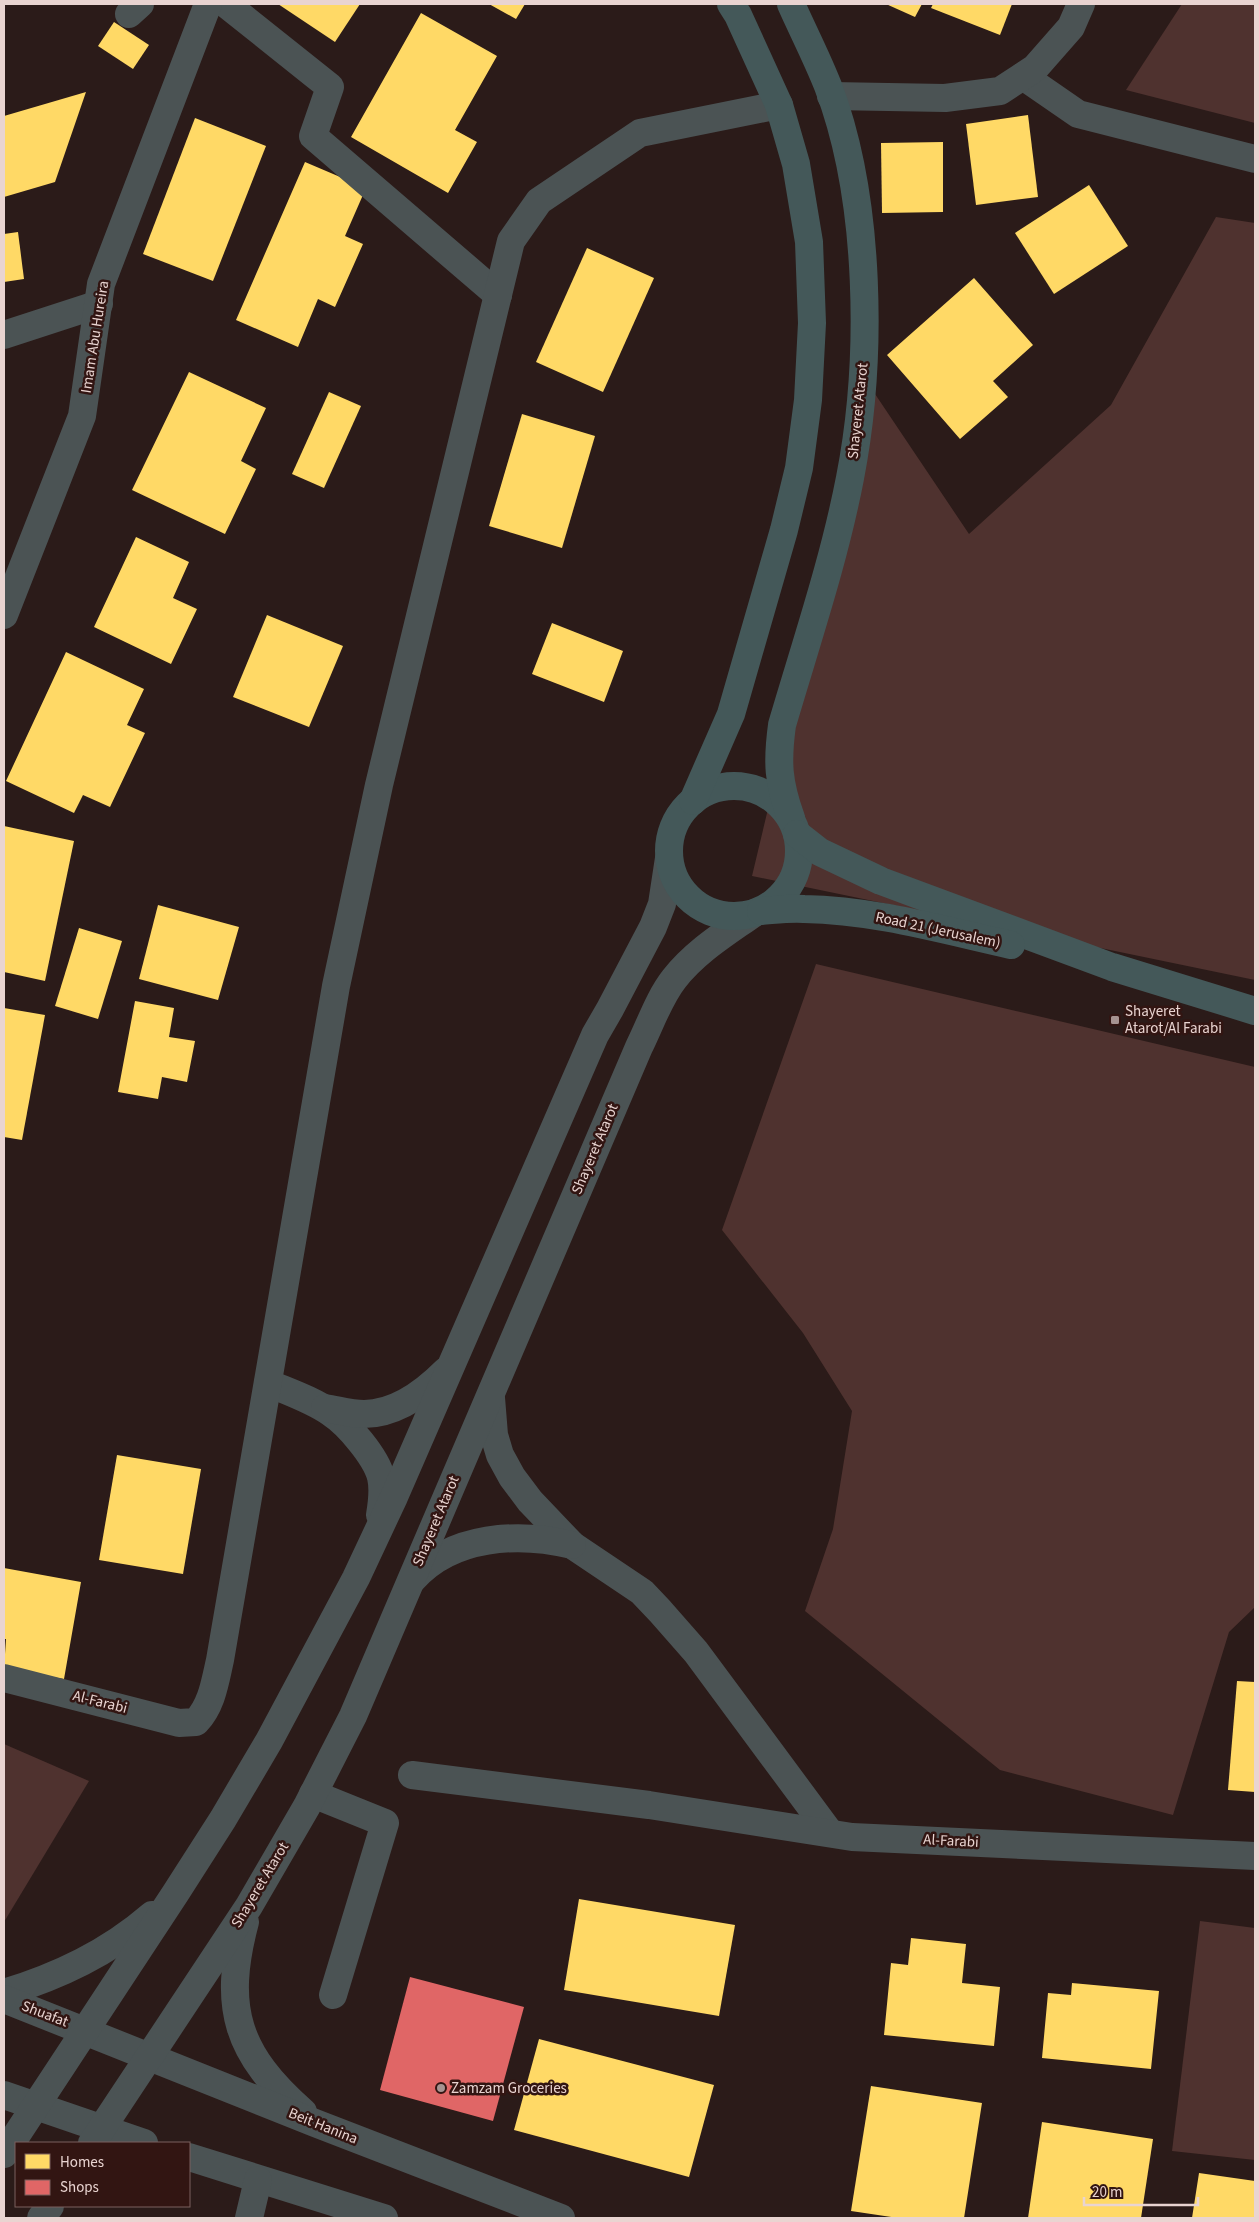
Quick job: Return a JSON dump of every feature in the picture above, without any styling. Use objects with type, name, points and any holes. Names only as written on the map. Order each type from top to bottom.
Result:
[{"type":"main road","points":[[693,802],[731,714],[784,530],[799,468],[808,400],[812,323],[809,242],[796,164],[779,105],[738,15],[731,4]]},
{"type":"main road","name":"Shayeret Atarot","points":[[791,4],[831,96],[847,153],[861,236],[865,324],[860,405],[851,477],[835,543],[782,725],[778,755],[781,789],[794,826]]},
{"type":"main road","points":[[738,786],[758,790],[777,802],[794,826],[799,857],[789,887],[772,905],[758,912],[740,917],[706,911],[690,900],[676,881],[669,858],[671,836],[682,812],[693,802],[716,788],[738,786]]},
{"type":"main road","name":"Road 21 (Jerusalem)","points":[[794,826],[820,852],[881,881],[1112,968],[1255,1011]]},
{"type":"main road","name":"Road 21 (Jerusalem)","points":[[758,912],[803,909],[890,918],[1112,968]]},
{"type":"street","name":"Imam Abu Hureira","points":[[4,615],[82,416],[102,284],[208,4]]},
{"type":"street","points":[[226,4],[330,87],[313,136],[498,295]]},
{"type":"street","points":[[831,96],[946,98],[1000,91],[1035,68],[1071,27],[1081,4]]},
{"type":"street","points":[[1023,76],[1078,114],[1255,158]]},
{"type":"street","points":[[375,1541],[383,1499],[381,1476],[366,1450],[351,1430],[332,1413],[268,1382],[338,976],[379,785],[511,241],[539,201],[640,133],[779,105]]},
{"type":"street","points":[[4,335],[98,304]]},
{"type":"street","points":[[4,2154],[175,1894],[269,1741],[375,1541],[595,1035],[653,927],[662,904],[669,858]]},
{"type":"street","name":"Shayeret Atarot","points":[[97,2136],[249,1906],[313,1794],[353,1716],[639,1047],[658,1007],[674,979],[705,947],[758,912]]},
{"type":"street","points":[[322,1408],[366,1414],[390,1409],[428,1389],[451,1367]]},
{"type":"street","name":"Al-Farabi","points":[[4,1678],[179,1723],[196,1722],[205,1713],[212,1698],[220,1660],[268,1382]]},
{"type":"street","points":[[490,1394],[494,1435],[500,1455],[512,1477],[530,1501],[572,1544],[642,1592],[666,1618],[696,1652],[830,1833]]},
{"type":"street","points":[[409,1583],[425,1566],[444,1554],[491,1540],[522,1537],[550,1539],[572,1544]]},
{"type":"street","name":"Al-Farabi","points":[[412,1775],[649,1805],[852,1837],[1255,1856]]},
{"type":"street","points":[[313,1794],[385,1824],[333,1995]]},
{"type":"street","points":[[4,1993],[40,1982],[108,1949],[139,1926],[175,1894]]},
{"type":"street","points":[[249,1906],[238,1949],[235,2011],[240,2027],[259,2064],[278,2090],[316,2124]]},
{"type":"street","name":"Shuafat","points":[[4,1998],[86,2030]]},
{"type":"street","name":"Beit Hanina","points":[[86,2030],[316,2124],[561,2218]]},
{"type":"street","points":[[4,2095],[36,2106],[97,2136],[137,2142]]},
{"type":"street","points":[[190,2158],[384,2218]]},
{"type":"street","points":[[249,2218],[258,2180]]},
{"type":"street","points":[[41,2218],[49,2207]]},
{"type":"shaded area","points":[[1182,4],[1255,4],[1255,123],[1126,90]]},
{"type":"shaded area","points":[[1216,217],[1255,223],[1255,980],[752,876],[869,385],[969,534],[1111,405]]},
{"type":"shaded area","points":[[816,964],[1255,1067],[1255,1607],[1229,1632],[1173,1815],[1000,1770],[805,1611],[833,1529],[852,1411],[803,1333],[722,1230]]},
{"type":"shaded area","points":[[4,1744],[89,1781],[4,1922]]},
{"type":"shaded area","points":[[1200,1921],[1255,1928],[1255,2160],[1172,2151]]},
{"type":"building: Homes","points":[[278,4],[360,4],[335,42]]},
{"type":"building: Homes","points":[[489,4],[525,4],[516,19]]},
{"type":"building: Homes","points":[[886,4],[922,4],[915,17]]},
{"type":"building: Homes","points":[[933,4],[1012,4],[1000,35],[931,8]]},
{"type":"building: Homes","points":[[421,13],[497,56],[455,130],[477,142],[448,193],[351,137]]},
{"type":"building: Homes","points":[[114,22],[149,45],[133,69],[98,46]]},
{"type":"building: Homes","points":[[86,92],[55,182],[4,197],[4,116]]},
{"type":"building: Homes","points":[[1028,115],[1038,197],[976,205],[966,124]]},
{"type":"building: Homes","points":[[195,118],[266,146],[213,281],[143,254]]},
{"type":"building: Homes","points":[[943,142],[943,212],[882,213],[881,143]]},
{"type":"building: Homes","points":[[305,162],[366,188],[345,236],[363,244],[335,307],[318,299],[298,347],[236,320]]},
{"type":"building: Homes","points":[[1089,185],[1128,246],[1054,294],[1015,233]]},
{"type":"building: Homes","points":[[18,232],[24,279],[4,282],[4,234]]},
{"type":"building: Homes","points":[[587,248],[654,278],[603,392],[536,362]]},
{"type":"building: Homes","points":[[974,278],[1033,345],[993,381],[1008,397],[960,439],[887,355]]},
{"type":"building: Homes","points":[[189,372],[266,408],[241,461],[256,469],[225,534],[132,490]]},
{"type":"building: Homes","points":[[329,392],[361,406],[324,488],[292,474]]},
{"type":"building: Homes","points":[[522,414],[595,436],[562,548],[489,526]]},
{"type":"building: Homes","points":[[136,537],[189,562],[173,598],[197,609],[171,664],[94,627]]},
{"type":"building: Homes","points":[[267,615],[343,646],[309,727],[233,697]]},
{"type":"building: Homes","points":[[552,623],[623,651],[604,702],[532,674]]},
{"type":"building: Homes","points":[[66,652],[144,689],[127,725],[145,733],[110,807],[83,795],[74,813],[6,781]]},
{"type":"building: Homes","points":[[4,826],[74,841],[45,981],[4,972]]},
{"type":"building: Homes","points":[[158,905],[239,927],[218,1000],[139,979]]},
{"type":"building: Homes","points":[[79,928],[122,941],[98,1019],[55,1006]]},
{"type":"building: Homes","points":[[135,1001],[174,1008],[169,1037],[195,1041],[187,1082],[162,1077],[158,1099],[118,1092]]},
{"type":"building: Homes","points":[[4,1008],[45,1015],[22,1140],[4,1137]]},
{"type":"building: Homes","points":[[117,1455],[201,1469],[183,1574],[99,1560]]},
{"type":"building: Homes","points":[[4,1568],[81,1582],[64,1679],[4,1669],[6,1639],[4,1639]]},
{"type":"building: Homes","points":[[1237,1681],[1255,1682],[1255,1792],[1228,1790]]},
{"type":"building: Homes","points":[[579,1899],[735,1925],[719,2016],[564,1990]]},
{"type":"building: Homes","points":[[911,1938],[966,1944],[962,1983],[1000,1987],[994,2046],[884,2035],[891,1963],[908,1965]]},
{"type":"building: Homes","points":[[1072,1983],[1159,1991],[1151,2069],[1042,2058],[1048,1993],[1071,1995]]},
{"type":"building: Homes","points":[[539,2039],[714,2085],[689,2177],[514,2130]]},
{"type":"building: Homes","points":[[871,2086],[982,2103],[964,2218],[898,2218],[851,2211]]},
{"type":"building: Homes","points":[[1042,2122],[1153,2139],[1141,2218],[1028,2218]]},
{"type":"building: Homes","points":[[1199,2173],[1255,2181],[1255,2218],[1192,2218]]},
{"type":"building: Shops","points":[[410,1977],[524,2007],[493,2121],[380,2090]]},
{"type":"place","name":"Shayeret Atarot/Al Farabi","points":[[1115,1020]]},
{"type":"place","name":"Zamzam Groceries","points":[[441,2088]]}]
